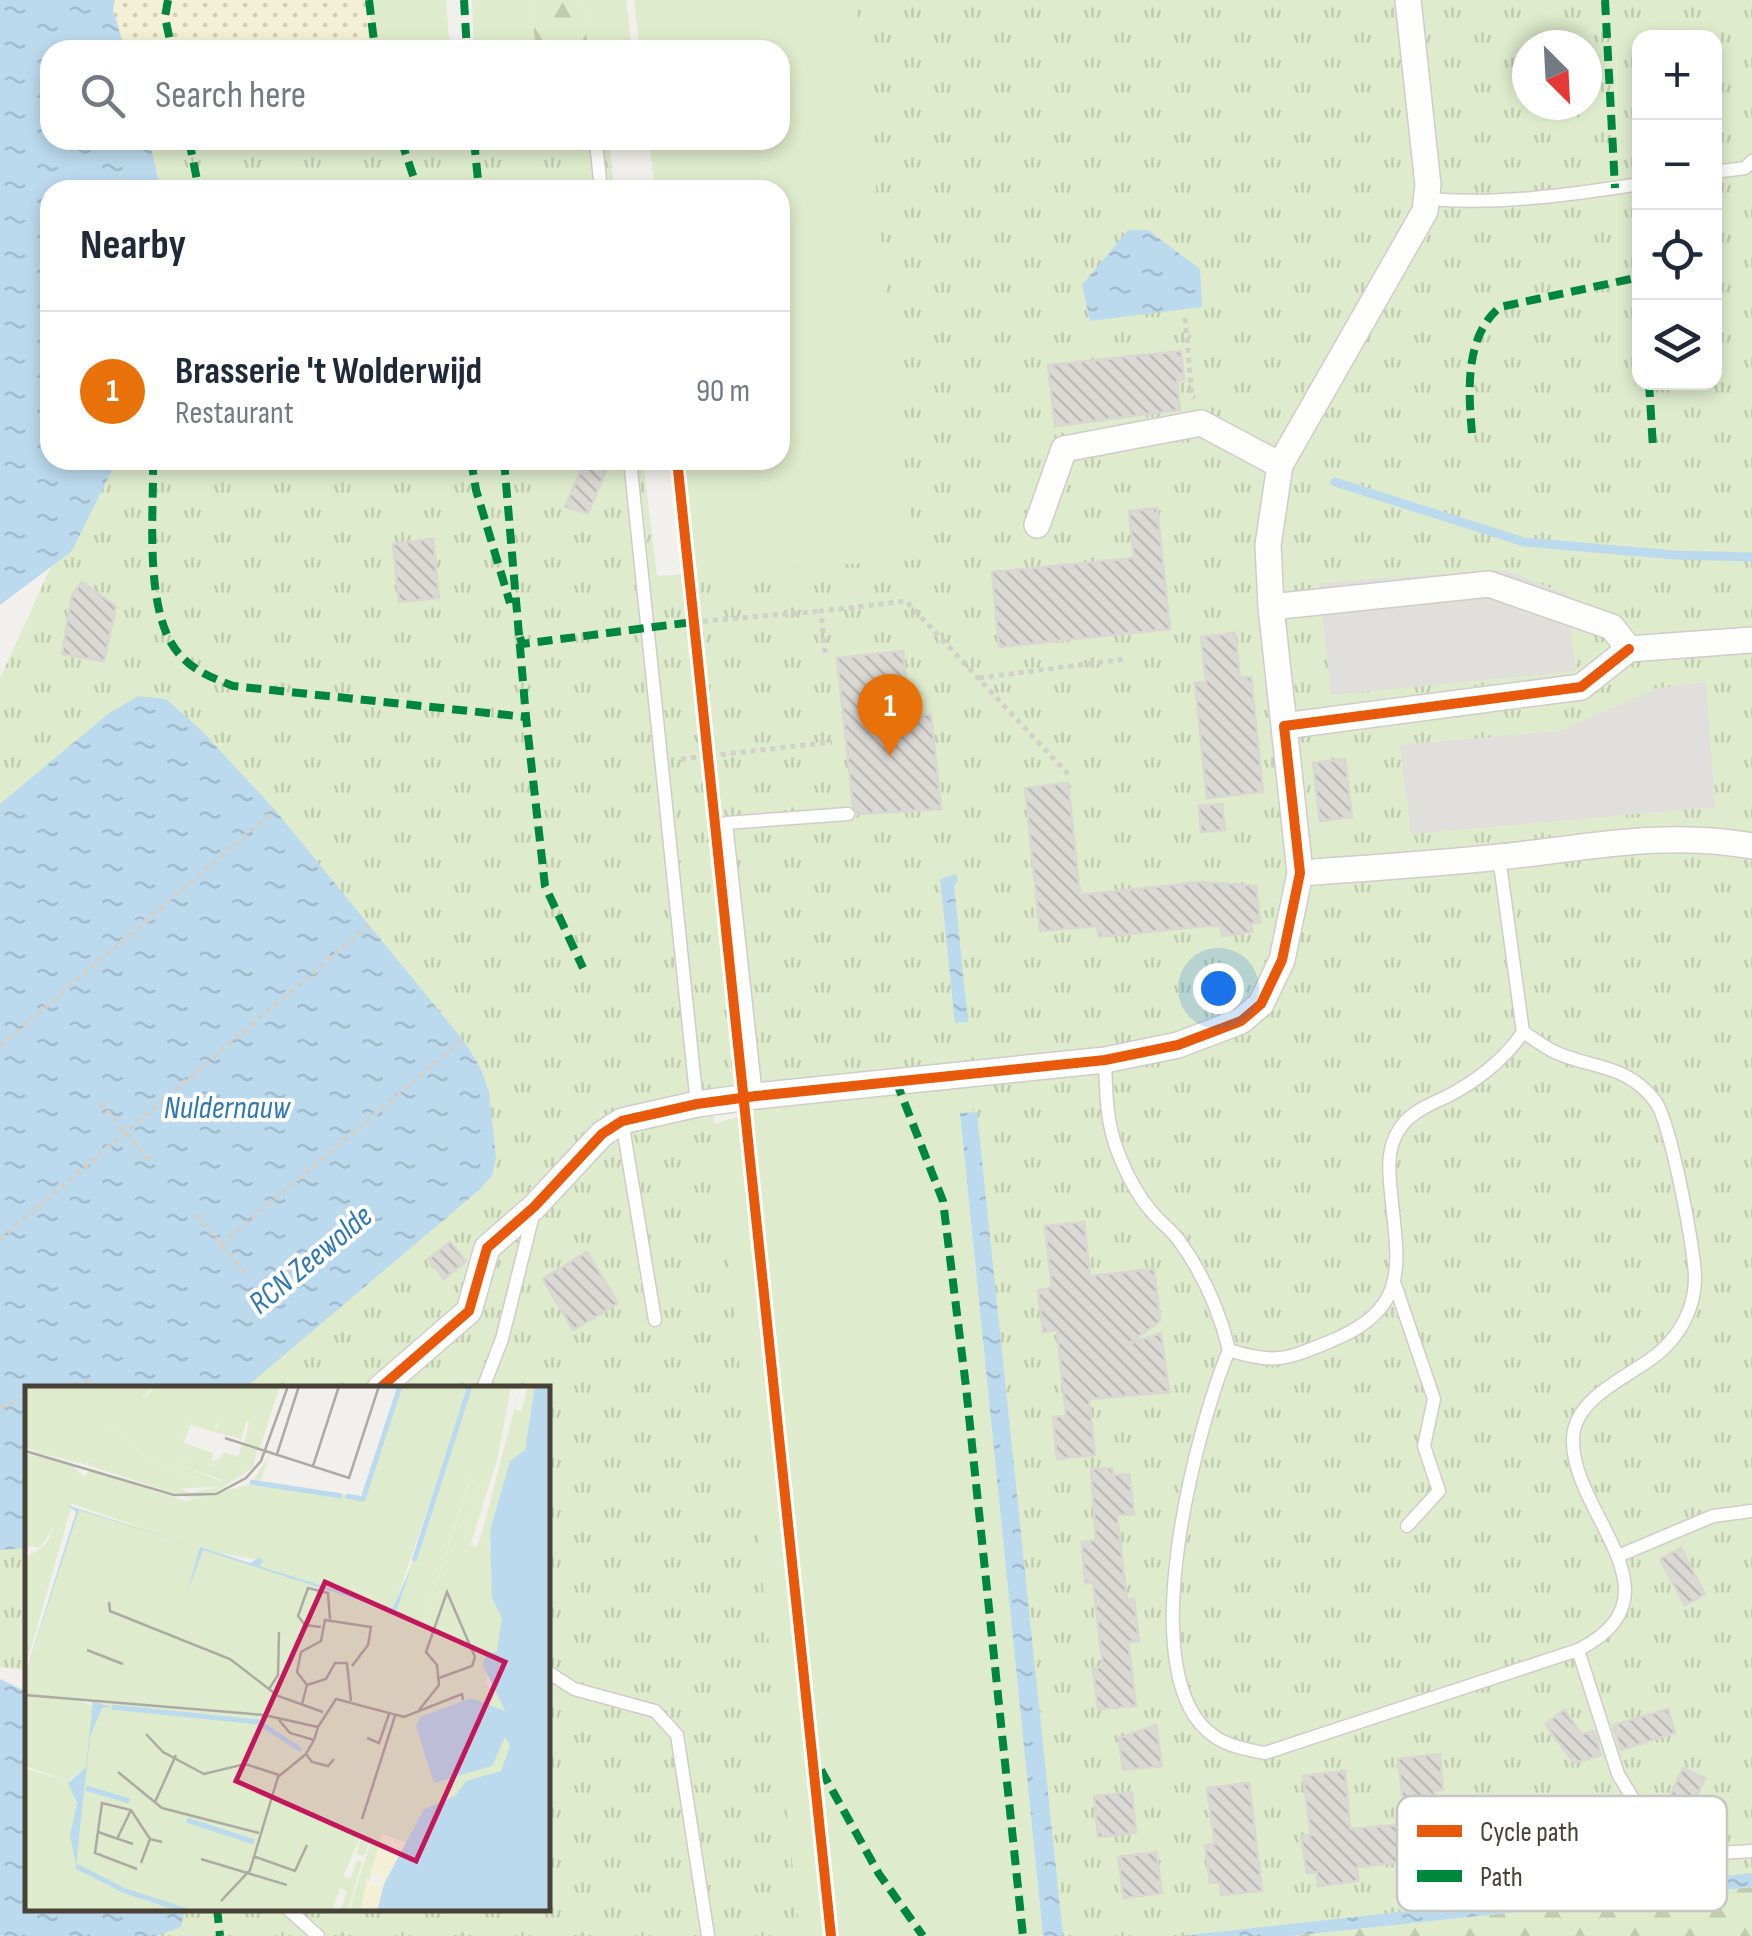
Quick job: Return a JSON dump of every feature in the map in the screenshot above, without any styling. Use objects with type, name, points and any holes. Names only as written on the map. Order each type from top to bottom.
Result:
[{"type":"street","points":[[382,1386],[469,1311],[487,1248],[534,1207],[602,1134],[622,1121],[756,1096],[1104,1060],[1178,1045],[1241,1021],[1261,1004],[1282,960],[1300,873],[1271,607],[1268,545],[1280,465],[1425,211],[1428,185],[1408,0]]},
{"type":"street","points":[[1037,525],[1064,448],[1201,423],[1280,465]]},
{"type":"street","points":[[1271,607],[1489,584],[1612,627],[1629,650]]},
{"type":"street","points":[[1284,726],[1581,686],[1629,650],[1752,640]]},
{"type":"street","points":[[1300,873],[1499,858],[1648,838],[1722,840],[1752,846]]},
{"type":"lane","points":[[597,150],[600,180]]},
{"type":"lane","points":[[1722,171],[1745,168],[1752,161]]},
{"type":"lane","points":[[1426,199],[1488,202],[1632,185]]},
{"type":"lane","points":[[631,470],[697,1104]]},
{"type":"lane","points":[[756,1096],[726,823],[848,814]]},
{"type":"lane","points":[[1407,1526],[1439,1491],[1424,1446],[1434,1400],[1395,1285],[1389,1152],[1402,1125],[1413,1115],[1450,1095],[1509,1053],[1523,1032],[1499,858]]},
{"type":"lane","points":[[1104,1060],[1106,1105],[1115,1144],[1150,1210],[1198,1268],[1229,1350],[1212,1390],[1180,1520],[1174,1582],[1179,1674],[1193,1714],[1214,1736],[1264,1752],[1578,1650],[1598,1639],[1618,1613],[1627,1584],[1618,1556],[1577,1475],[1573,1437],[1579,1413],[1661,1351],[1686,1321],[1695,1278],[1674,1153],[1656,1102],[1624,1074],[1556,1053],[1523,1032]]},
{"type":"lane","points":[[622,1121],[655,1320]]},
{"type":"lane","points":[[483,1386],[502,1339],[534,1207]]},
{"type":"lane","points":[[1229,1350],[1278,1360],[1317,1346],[1350,1333],[1381,1312],[1395,1285]]},
{"type":"lane","points":[[1618,1556],[1713,1516],[1752,1511]]},
{"type":"lane","points":[[1578,1650],[1618,1774],[1632,1796]]},
{"type":"lane","points":[[550,1673],[574,1689],[655,1711],[678,1734],[708,1936]]},
{"type":"lane","points":[[1727,1853],[1752,1851]]},
{"type":"lane","points":[[290,1911],[318,1936]]},
{"type":"path","points":[[1184,318],[1192,396],[1203,405]]},
{"type":"path","points":[[693,622],[906,601],[1068,774]]},
{"type":"path","points":[[691,604],[695,642]]},
{"type":"path","points":[[821,612],[824,653]]},
{"type":"path","points":[[978,678],[1125,659]]},
{"type":"path","points":[[704,737],[701,757],[708,773]]},
{"type":"path","points":[[701,757],[832,742]]},
{"type":"path","points":[[0,1046],[275,810]]},
{"type":"path","points":[[0,1238],[368,925]]},
{"type":"path","points":[[221,1244],[463,1040]]},
{"type":"path","points":[[100,1103],[150,1162]]},
{"type":"path","points":[[196,1215],[246,1274]]},
{"type":"path","points":[[73,1386],[92,1381],[96,1386]]},
{"type":"path","points":[[0,1407],[25,1400]]},
{"type":"green space","points":[[369,0],[446,0],[449,40],[371,40]]},
{"type":"green space","points":[[472,0],[530,0],[535,40],[474,40]]},
{"type":"green space","points":[[530,0],[583,0],[587,40],[535,40]]},
{"type":"green space","points":[[583,0],[626,0],[631,40],[587,40]]},
{"type":"green space","points":[[634,0],[1390,0],[969,413],[910,592],[696,616],[683,470],[790,470],[790,180],[654,180],[650,150],[790,150],[790,40],[639,40]]},
{"type":"green space","name":"RCN Zeewolde","points":[[856,0],[1752,0],[1752,1877],[1727,1880],[1727,1796],[1397,1796],[1397,1911],[1436,1911],[1204,1936],[1061,1936],[971,1088],[713,1115],[800,1936],[142,1936],[143,1911],[550,1911],[550,1386],[25,1386],[25,1671],[0,1667],[0,678],[95,470],[644,470],[657,576],[915,560]]},
{"type":"green space","points":[[96,150],[610,150],[613,180],[99,180]]},
{"type":"green space","points":[[976,1086],[996,1272],[960,1114],[1043,1936],[661,1936],[550,1386],[514,1386],[674,1137],[764,1108]]},
{"type":"green space","points":[[1752,1887],[1752,1936],[1291,1936],[1526,1911],[1727,1911],[1727,1890]]},
{"type":"sand","points":[[115,0],[369,0],[371,40],[122,40],[113,9]]},
{"type":"shaded area","points":[[1506,570],[1566,594],[1576,671],[1331,695],[1319,583]]},
{"type":"shaded area","points":[[1706,682],[1715,807],[1411,834],[1400,745],[1560,731],[1657,688]]},
{"type":"water","points":[[0,0],[115,0],[113,9],[122,40],[40,40],[40,150],[151,150],[159,180],[40,180],[40,470],[112,470],[72,551],[0,605]]},
{"type":"water","points":[[1128,230],[1148,230],[1200,269],[1202,307],[1090,321],[1082,285]]},
{"type":"water","name":"Nuldernauw","points":[[139,696],[166,699],[200,729],[275,810],[463,1040],[480,1067],[489,1092],[496,1158],[492,1176],[478,1191],[247,1386],[25,1386],[25,1548],[0,1550],[0,804],[109,713]]},
{"type":"water","points":[[956,874],[968,1022],[955,1023],[940,879]]},
{"type":"water","points":[[977,1112],[1063,1936],[1043,1936],[960,1113]]},
{"type":"water","points":[[0,1679],[25,1691],[25,1911],[185,1911],[181,1927],[156,1936],[0,1936]]},
{"type":"water","points":[[1752,1873],[1752,1887],[1727,1890],[1727,1876]]},
{"type":"water","points":[[1408,1911],[1526,1911],[1291,1936],[1181,1936]]},
{"type":"building","points":[[1181,351],[1184,380],[1177,380],[1180,410],[1055,426],[1048,365]]},
{"type":"building","points":[[581,470],[607,470],[588,513],[565,507]]},
{"type":"building","points":[[1157,508],[1170,629],[999,647],[992,572],[1134,558],[1129,511]]},
{"type":"building","points":[[433,539],[439,598],[399,602],[393,544]]},
{"type":"building","points":[[82,582],[116,606],[104,661],[62,654],[72,595]]},
{"type":"building","points":[[1235,633],[1240,678],[1251,677],[1263,792],[1207,798],[1195,683],[1206,682],[1201,637]]},
{"type":"building","points":[[903,651],[907,693],[914,692],[916,716],[931,714],[941,809],[858,814],[853,805],[837,658]]},
{"type":"building","points":[[1345,759],[1352,817],[1320,821],[1313,763]]},
{"type":"building","points":[[1068,783],[1080,895],[1202,882],[1256,886],[1260,922],[1251,923],[1252,932],[1222,936],[1221,926],[1099,937],[1097,926],[1040,931],[1025,788]]},
{"type":"building","points":[[1222,804],[1225,830],[1201,832],[1199,806]]},
{"type":"building","points":[[1084,1222],[1090,1276],[1154,1269],[1160,1321],[1128,1344],[1161,1333],[1169,1392],[1089,1399],[1095,1455],[1057,1459],[1053,1417],[1066,1416],[1057,1330],[1043,1332],[1038,1290],[1052,1288],[1045,1226]]},
{"type":"building","points":[[450,1242],[466,1261],[444,1279],[428,1259]]},
{"type":"building","points":[[587,1252],[618,1303],[573,1330],[543,1279]]},
{"type":"building","points":[[1112,1468],[1113,1475],[1129,1474],[1134,1514],[1117,1515],[1127,1600],[1134,1599],[1139,1641],[1128,1642],[1136,1706],[1098,1709],[1093,1668],[1103,1667],[1093,1582],[1085,1583],[1082,1542],[1096,1540],[1091,1469]]},
{"type":"building","points":[[1681,1548],[1705,1594],[1685,1605],[1660,1559]]},
{"type":"building","points":[[1668,1709],[1675,1733],[1621,1750],[1613,1725]]},
{"type":"building","points":[[1564,1710],[1582,1734],[1594,1731],[1601,1755],[1574,1763],[1545,1724]]},
{"type":"building","points":[[1156,1725],[1162,1766],[1123,1770],[1119,1738]]},
{"type":"building","points":[[1440,1754],[1443,1790],[1434,1791],[1435,1796],[1403,1796],[1398,1759]]},
{"type":"building","points":[[1683,1768],[1705,1778],[1697,1796],[1670,1796]]},
{"type":"building","points":[[1345,1771],[1350,1829],[1397,1825],[1397,1863],[1357,1867],[1358,1881],[1318,1886],[1317,1872],[1307,1873],[1301,1836],[1311,1835],[1303,1776]]},
{"type":"building","points":[[1249,1783],[1262,1891],[1221,1895],[1220,1882],[1210,1883],[1205,1845],[1215,1844],[1207,1788]]},
{"type":"building","points":[[1132,1792],[1136,1833],[1098,1837],[1094,1796]]},
{"type":"building","points":[[1156,1852],[1162,1893],[1124,1898],[1118,1857]]},
{"type":"waterway","points":[[1335,482],[1524,542],[1675,555],[1752,557]]},
{"type":"marked path","points":[[168,0],[165,17],[170,40]]},
{"type":"marked path","points":[[369,0],[374,40]]},
{"type":"marked path","points":[[464,0],[466,40]]},
{"type":"marked path","points":[[1605,0],[1615,188]]},
{"type":"marked path","points":[[191,150],[197,180]]},
{"type":"marked path","points":[[404,150],[415,180]]},
{"type":"marked path","points":[[475,150],[478,180]]},
{"type":"marked path","points":[[1472,433],[1471,365],[1480,333],[1500,307],[1632,279]]},
{"type":"marked path","points":[[1649,390],[1653,448]]},
{"type":"marked path","points":[[153,470],[153,562],[160,615],[180,655],[204,674],[233,686],[526,717]]},
{"type":"marked path","points":[[473,470],[510,603]]},
{"type":"marked path","points":[[505,470],[545,886],[583,968]]},
{"type":"marked path","points":[[520,637],[522,644],[693,622]]},
{"type":"marked path","points":[[896,1081],[943,1201],[1023,1936]]},
{"type":"marked path","points":[[821,1770],[879,1874],[923,1936]]},
{"type":"marked path","points":[[217,1911],[220,1936]]},
{"type":"cycle path","points":[[678,470],[831,1936]]},
{"type":"cycle path","points":[[382,1386],[469,1311],[487,1248],[534,1207],[602,1134],[622,1121],[756,1096],[1105,1060],[1178,1045],[1241,1021],[1261,1004],[1282,960],[1300,873],[1284,726],[1581,687],[1629,649]]},
{"type":"place","name":"Brasserie 't Wolderwijd","points":[[890,756]]}]
